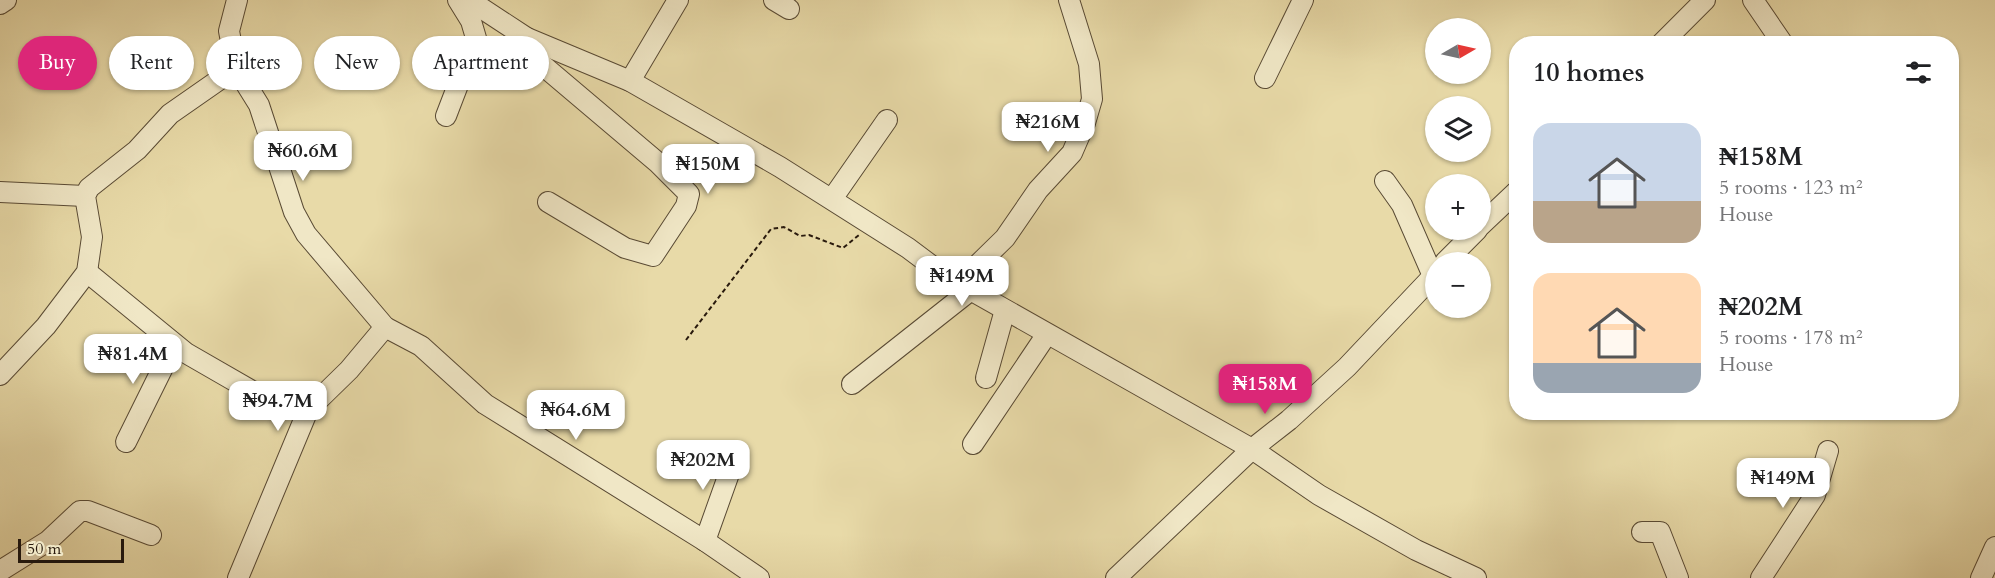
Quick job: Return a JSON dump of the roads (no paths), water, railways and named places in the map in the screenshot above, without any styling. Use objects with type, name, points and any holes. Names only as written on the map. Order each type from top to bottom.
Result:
[{"type":"street","points":[[0,4],[6,0]]},
{"type":"street","points":[[230,36],[229,31],[237,0]]},
{"type":"street","points":[[446,116],[476,38],[471,21],[458,0]]},
{"type":"street","points":[[469,0],[524,36]]},
{"type":"street","points":[[630,81],[678,0]]},
{"type":"street","points":[[852,384],[965,287],[1005,238],[1038,190],[1072,153],[1092,99],[1089,64],[1069,0]]},
{"type":"street","points":[[1265,78],[1303,0]]},
{"type":"street","points":[[1669,36],[1705,0]]},
{"type":"street","points":[[1753,0],[1778,36]]},
{"type":"street","points":[[549,47],[630,81],[832,199],[965,287],[1252,449],[1358,517],[1416,550],[1476,578]]},
{"type":"street","points":[[548,202],[625,248],[653,256],[686,206],[689,194],[657,162],[549,71]]},
{"type":"street","points":[[0,375],[46,326],[87,272],[92,237],[85,196],[89,188],[137,150],[170,114],[206,89]]},
{"type":"street","points":[[250,90],[259,105],[294,212],[306,234],[385,327],[421,346],[485,404],[705,541],[759,578]]},
{"type":"street","points":[[832,199],[887,120]]},
{"type":"street","points":[[1385,181],[1402,205],[1428,252]]},
{"type":"street","points":[[0,192],[85,196]]},
{"type":"street","points":[[1491,216],[1509,199]]},
{"type":"street","points":[[1456,252],[1467,240]]},
{"type":"street","points":[[87,272],[174,345],[252,391],[308,410]]},
{"type":"street","points":[[1116,578],[1252,449],[1289,420],[1347,367],[1425,284]]},
{"type":"street","points":[[986,378],[1005,310]]},
{"type":"street","points":[[238,578],[308,410],[349,369],[385,327]]},
{"type":"street","points":[[973,444],[1047,334]]},
{"type":"street","points":[[126,442],[174,345]]},
{"type":"street","points":[[1761,578],[1815,495],[1828,451]]},
{"type":"street","points":[[705,541],[736,454]]},
{"type":"street","points":[[0,571],[57,535],[80,511],[88,511],[151,536]]},
{"type":"street","points":[[1642,532],[1660,532],[1678,578]]},
{"type":"street","points":[[1980,578],[1995,547]]}]
